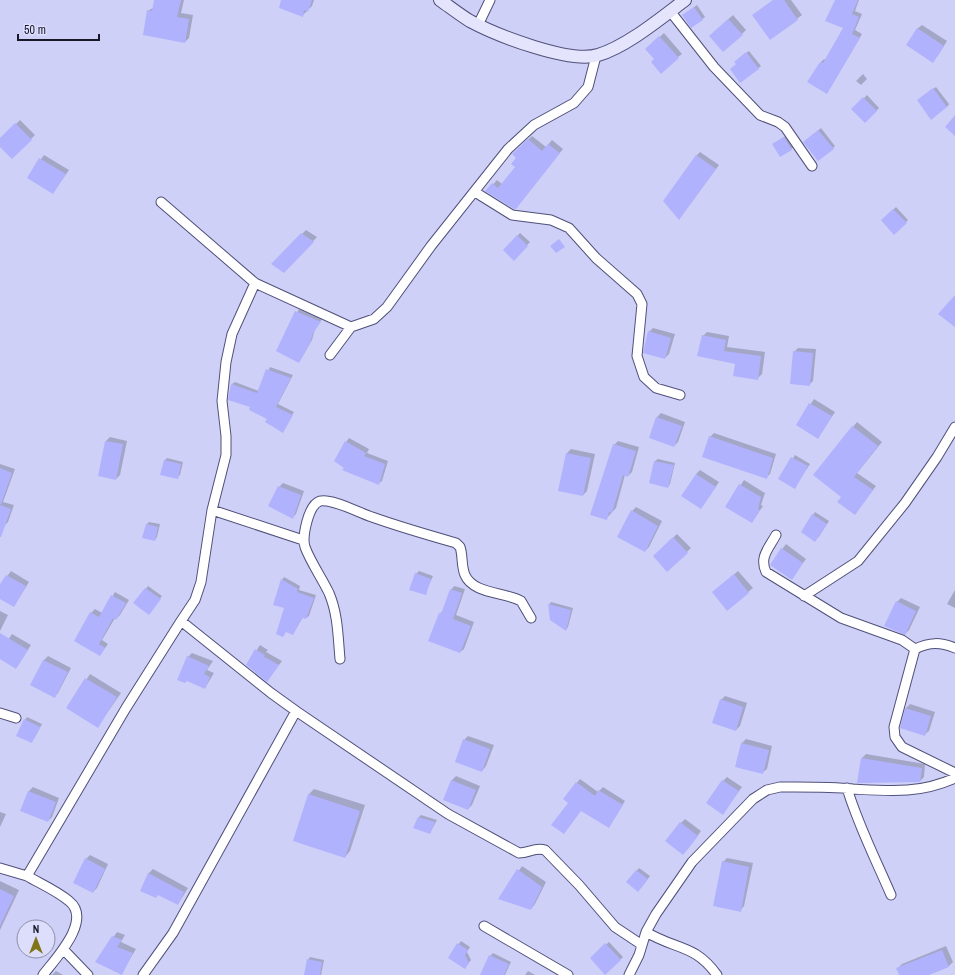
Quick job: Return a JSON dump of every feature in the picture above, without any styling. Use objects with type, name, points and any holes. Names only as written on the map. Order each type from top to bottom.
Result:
[{"type":"street","points":[[440,0],[478,25],[524,43],[570,56],[596,56],[616,48],[685,0]]},
{"type":"street","points":[[478,25],[490,0]]},
{"type":"street","points":[[670,11],[714,67],[760,116],[778,122],[785,127],[812,166]]},
{"type":"street","points":[[330,355],[351,327],[374,319],[387,307],[431,246],[508,149],[534,125],[574,103],[588,87],[596,56]]},
{"type":"street","points":[[474,192],[512,215],[523,218],[551,220],[569,228],[596,258],[637,294],[642,304],[637,356],[644,377],[656,388],[680,396]]},
{"type":"street","points":[[161,202],[255,283],[351,327]]},
{"type":"street","points":[[27,876],[126,708],[195,600],[201,582],[212,510],[226,454],[226,436],[222,401],[226,362],[235,324],[255,283]]},
{"type":"street","points":[[804,596],[858,562],[905,503],[937,457],[955,427]]},
{"type":"street","points":[[340,659],[336,614],[330,595],[306,549],[303,540],[305,528],[315,504],[325,501],[456,543],[460,547],[464,574],[469,582],[479,588],[521,600],[531,618]]},
{"type":"street","points":[[212,510],[303,540]]},
{"type":"street","points":[[776,535],[763,557],[763,564],[766,572],[841,618],[902,640],[916,649]]},
{"type":"street","points":[[181,621],[264,688],[448,814],[519,853],[526,853],[539,848],[545,850],[579,885],[615,927],[642,945]]},
{"type":"street","points":[[916,649],[934,642],[955,648]]},
{"type":"street","points":[[916,649],[894,727],[895,737],[902,747],[955,773]]},
{"type":"street","points":[[143,975],[173,933],[296,710]]},
{"type":"street","points":[[0,713],[16,718]]},
{"type":"street","points":[[629,975],[639,955],[646,932],[664,901],[692,862],[753,799],[767,790],[780,787],[847,788],[887,792],[911,790],[946,782],[955,778]]},
{"type":"street","points":[[847,788],[856,816],[868,839],[891,895]]},
{"type":"street","points":[[0,868],[27,876],[71,902],[76,912],[76,928],[63,949],[43,975]]},
{"type":"street","points":[[484,926],[568,975]]},
{"type":"street","points":[[646,932],[660,940],[676,945],[698,955],[710,965],[717,975]]},
{"type":"street","points":[[63,949],[88,975]]},
{"type":"building","points":[[154,0],[181,0],[177,17],[189,19],[185,43],[143,35],[147,10],[152,11]]},
{"type":"building","points":[[281,0],[312,0],[308,12],[304,10],[303,17],[279,8]]},
{"type":"building","points":[[773,0],[784,0],[798,20],[770,40],[752,15]]},
{"type":"building","points":[[835,0],[858,0],[852,14],[859,17],[852,34],[860,38],[827,94],[807,82],[820,62],[823,63],[843,28],[825,21]]},
{"type":"building","points":[[694,7],[703,20],[691,28],[682,15]]},
{"type":"building","points":[[728,19],[743,35],[723,52],[709,36]]},
{"type":"building","points":[[917,28],[944,46],[933,63],[906,45]]},
{"type":"building","points":[[659,36],[679,58],[661,74],[651,62],[654,59],[645,49]]},
{"type":"building","points":[[746,52],[759,69],[740,83],[730,69],[736,64],[734,62]]},
{"type":"building","points":[[933,88],[947,107],[931,120],[917,100]]},
{"type":"building","points":[[863,97],[877,111],[865,123],[851,109]]},
{"type":"building","points":[[955,115],[955,136],[945,127]]},
{"type":"building","points":[[15,123],[32,140],[12,159],[0,147],[0,138]]},
{"type":"building","points":[[818,130],[834,149],[818,161],[803,142]]},
{"type":"building","points":[[784,137],[792,150],[780,157],[772,144]]},
{"type":"building","points":[[528,139],[542,151],[548,144],[560,153],[516,209],[514,209],[485,191],[492,183],[498,188],[515,167],[511,164],[516,158],[512,154]]},
{"type":"building","points":[[696,155],[716,169],[679,220],[663,201]]},
{"type":"building","points":[[39,158],[66,174],[53,194],[27,178]]},
{"type":"building","points":[[893,209],[907,223],[894,235],[881,220]]},
{"type":"building","points":[[301,233],[314,242],[284,273],[271,264]]},
{"type":"building","points":[[517,235],[528,246],[514,261],[503,250]]},
{"type":"building","points":[[559,239],[565,247],[556,253],[550,246]]},
{"type":"building","points":[[955,295],[955,327],[938,314]]},
{"type":"building","points":[[295,311],[321,322],[313,333],[310,343],[299,363],[276,351]]},
{"type":"building","points":[[648,331],[671,338],[665,359],[643,353]]},
{"type":"building","points":[[702,335],[726,340],[724,351],[761,356],[758,380],[733,376],[735,364],[697,356]]},
{"type":"building","points":[[793,351],[813,353],[810,386],[790,384]]},
{"type":"building","points":[[266,369],[291,378],[276,407],[293,415],[283,433],[265,422],[267,419],[249,410],[250,407],[228,400],[231,384],[257,393]]},
{"type":"building","points":[[809,403],[832,416],[818,439],[796,425]]},
{"type":"building","points":[[656,417],[682,426],[674,447],[649,438]]},
{"type":"building","points":[[852,426],[878,446],[854,477],[873,490],[855,515],[837,502],[841,497],[813,475]]},
{"type":"building","points":[[709,436],[773,458],[767,479],[702,457]]},
{"type":"building","points":[[105,441],[123,444],[116,480],[98,476]]},
{"type":"building","points":[[345,441],[366,453],[364,456],[385,464],[379,485],[342,470],[344,468],[334,461]]},
{"type":"building","points":[[613,444],[636,451],[628,477],[623,475],[612,513],[609,512],[607,520],[590,515]]},
{"type":"building","points":[[566,453],[591,458],[583,496],[558,491]]},
{"type":"building","points":[[791,457],[808,466],[795,489],[778,479]]},
{"type":"building","points":[[164,460],[181,464],[178,479],[160,475]]},
{"type":"building","points":[[654,461],[674,465],[668,488],[649,483]]},
{"type":"building","points":[[0,468],[12,473],[1,504],[0,504]]},
{"type":"building","points":[[696,474],[716,487],[701,509],[681,496]]},
{"type":"building","points":[[739,484],[761,497],[758,509],[760,510],[752,523],[725,507]]},
{"type":"building","points":[[278,486],[301,495],[293,519],[268,506]]},
{"type":"building","points":[[0,505],[11,509],[1,537],[0,537]]},
{"type":"building","points":[[631,510],[658,526],[645,552],[617,537]]},
{"type":"building","points":[[812,514],[827,524],[815,542],[801,532]]},
{"type":"building","points":[[146,524],[158,527],[155,541],[142,538]]},
{"type":"building","points":[[673,537],[688,553],[667,572],[653,556]]},
{"type":"building","points":[[781,548],[803,563],[792,580],[770,565]]},
{"type":"building","points":[[415,573],[431,579],[426,595],[409,590]]},
{"type":"building","points":[[734,574],[749,593],[727,611],[712,592]]},
{"type":"building","points":[[6,575],[26,586],[14,607],[0,599],[0,584]]},
{"type":"building","points":[[281,579],[298,589],[297,592],[314,598],[306,619],[302,618],[293,635],[286,632],[283,637],[276,634],[284,608],[273,605]]},
{"type":"building","points":[[145,588],[161,599],[149,615],[133,603]]},
{"type":"building","points":[[450,589],[462,593],[453,619],[471,626],[460,653],[428,641],[439,613],[441,614]]},
{"type":"building","points":[[111,595],[126,603],[116,620],[113,618],[99,644],[105,648],[100,656],[74,641],[90,612],[99,617]]},
{"type":"building","points":[[896,601],[916,611],[905,635],[884,626]]},
{"type":"building","points":[[548,604],[571,610],[566,631],[550,620]]},
{"type":"building","points":[[0,633],[28,650],[16,669],[0,659]]},
{"type":"building","points":[[255,649],[265,655],[263,656],[279,665],[267,682],[246,665]]},
{"type":"building","points":[[187,656],[209,666],[204,674],[210,677],[205,689],[187,681],[185,683],[177,680]]},
{"type":"building","points":[[43,660],[68,672],[55,698],[30,685]]},
{"type":"building","points":[[85,678],[117,697],[98,728],[66,708]]},
{"type":"building","points":[[720,699],[743,707],[736,731],[712,723]]},
{"type":"building","points":[[905,708],[931,716],[925,736],[900,728]]},
{"type":"building","points":[[24,719],[40,727],[32,743],[16,736]]},
{"type":"building","points":[[463,739],[490,749],[482,772],[455,762]]},
{"type":"building","points":[[741,743],[769,750],[763,774],[735,767]]},
{"type":"building","points":[[861,758],[922,768],[920,782],[857,783]]},
{"type":"building","points":[[451,780],[476,790],[468,810],[443,800]]},
{"type":"building","points":[[722,780],[739,791],[723,815],[706,803]]},
{"type":"building","points":[[576,782],[595,796],[598,790],[623,805],[609,828],[581,811],[564,834],[551,825],[568,803],[563,799]]},
{"type":"building","points":[[28,791],[56,802],[48,822],[20,811]]},
{"type":"building","points":[[308,794],[360,811],[345,858],[293,841]]},
{"type":"building","points":[[418,817],[435,822],[430,834],[413,828]]},
{"type":"building","points":[[680,822],[698,836],[683,855],[665,841]]},
{"type":"building","points":[[85,858],[105,869],[93,893],[73,883]]},
{"type":"building","points":[[722,861],[749,867],[741,912],[713,906]]},
{"type":"building","points":[[517,869],[542,887],[531,910],[498,899]]},
{"type":"building","points":[[636,870],[648,879],[638,892],[626,882]]},
{"type":"building","points":[[148,873],[184,892],[178,905],[158,895],[156,898],[140,891]]},
{"type":"building","points":[[0,889],[14,896],[0,926]]},
{"type":"building","points":[[112,936],[122,940],[117,947],[133,953],[122,975],[95,962]]},
{"type":"building","points":[[457,943],[468,950],[465,955],[469,963],[465,969],[448,958]]},
{"type":"building","points":[[605,943],[621,960],[605,975],[590,958]]},
{"type":"building","points":[[942,950],[949,967],[929,975],[899,975],[896,968]]},
{"type":"building","points":[[489,955],[509,964],[504,975],[480,975]]},
{"type":"building","points":[[307,959],[322,962],[320,975],[304,975]]}]
